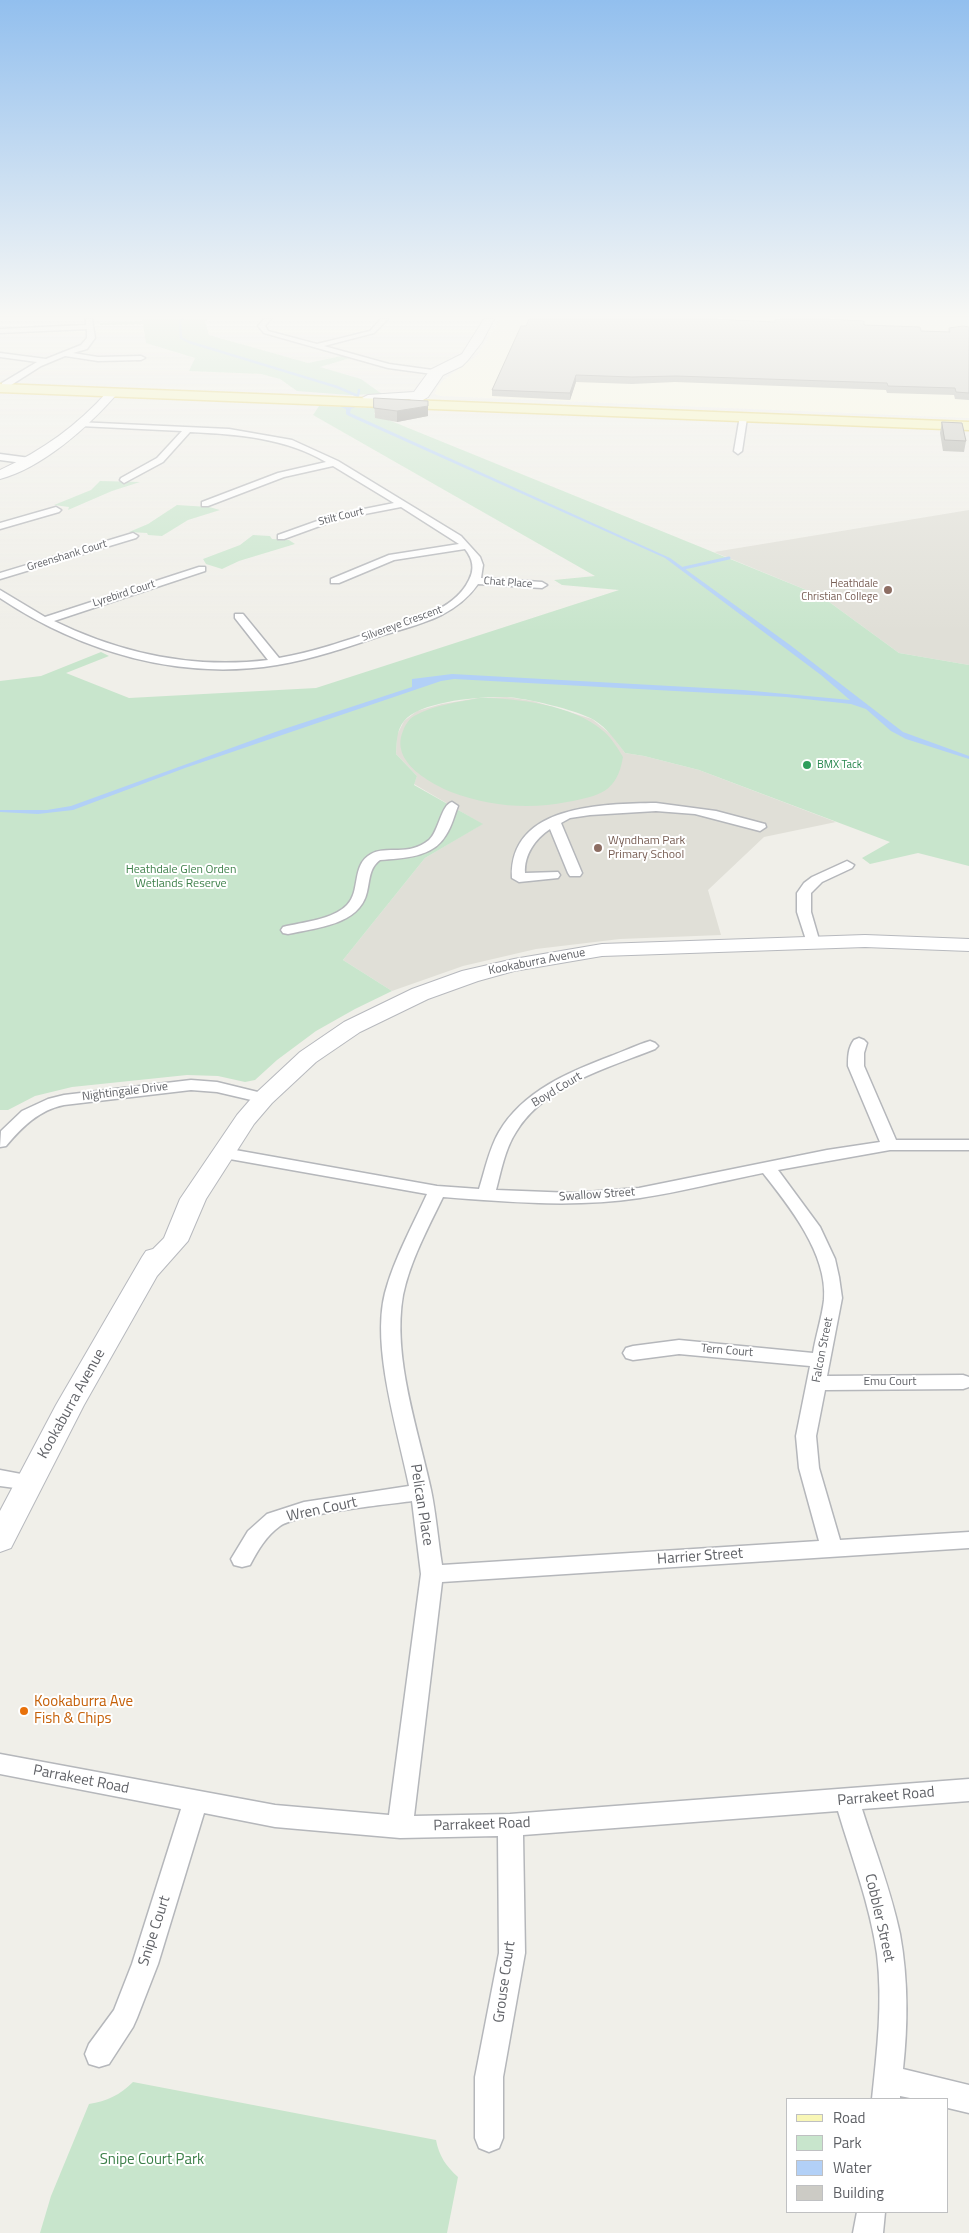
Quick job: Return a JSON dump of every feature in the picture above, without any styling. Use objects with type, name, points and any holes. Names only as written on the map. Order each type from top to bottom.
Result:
[{"type":"main road","points":[[912,423],[969,426]]},
{"type":"street","points":[[738,451],[743,423]]},
{"type":"street","points":[[0,475],[54,447],[80,424],[234,432],[277,439],[307,448],[458,538],[474,554],[478,564],[474,581]]},
{"type":"street","points":[[124,480],[160,460],[188,429]]},
{"type":"street","points":[[0,457],[30,461]]},
{"type":"street","points":[[206,504],[281,475],[335,464]]},
{"type":"street","name":"Stilt Court","points":[[281,537],[337,517],[403,504]]},
{"type":"street","points":[[0,526],[56,510]]},
{"type":"street","name":"Greenshank Court","points":[[0,576],[134,536]]},
{"type":"street","points":[[335,581],[392,557],[467,546]]},
{"type":"street","name":"Lyrebird Court","points":[[45,620],[202,569]]},
{"type":"street","name":"Chat Place","points":[[474,581],[542,585]]},
{"type":"street","name":"Silvereye Crescent","points":[[0,593],[45,620],[89,640],[147,660],[191,666],[220,666],[276,662],[339,647],[422,620],[448,607],[462,597],[474,581]]},
{"type":"street","points":[[239,616],[276,662]]},
{"type":"street","points":[[288,930],[346,913],[359,900],[362,879],[370,860],[376,856],[422,850],[430,845],[440,834],[452,806]]},
{"type":"street","points":[[553,875],[519,878],[518,863],[532,838],[546,824],[585,812],[655,806],[693,809],[760,827]]},
{"type":"street","points":[[556,820],[555,828],[575,873]]},
{"type":"street","points":[[813,943],[801,902],[807,887],[816,879],[847,865]]},
{"type":"street","name":"Kookaburra Avenue","points":[[0,1540],[70,1405],[148,1270],[178,1236],[182,1222],[193,1199],[245,1120],[264,1098],[308,1057],[352,1027],[420,994],[470,976],[535,961],[602,950],[813,943],[938,942],[969,945]]},
{"type":"street","points":[[859,1043],[856,1053],[856,1066],[890,1145]]},
{"type":"street","name":"Boyd Court","points":[[486,1196],[499,1151],[508,1130],[523,1112],[571,1078],[650,1046]]},
{"type":"street","name":"Nightingale Drive","points":[[0,1142],[26,1114],[43,1105],[64,1100],[191,1085],[217,1087],[264,1098]]},
{"type":"street","name":"Swallow Street","points":[[224,1153],[437,1191],[486,1196],[573,1198],[639,1193],[890,1145],[969,1144]]},
{"type":"street","name":"Falcon Street","points":[[767,1167],[802,1211],[815,1231],[828,1259],[832,1277],[833,1298],[806,1436],[808,1460],[832,1548]]},
{"type":"street","name":"Pelican Place","points":[[400,1827],[432,1574],[420,1492],[391,1352],[391,1328],[394,1296],[405,1260],[437,1191]]},
{"type":"street","name":"Tern Court","points":[[633,1353],[679,1347],[821,1360]]},
{"type":"street","name":"Emu Court","points":[[816,1383],[963,1382]]},
{"type":"street","points":[[0,1478],[30,1482]]},
{"type":"street","name":"Wren Court","points":[[242,1559],[255,1537],[274,1520],[304,1510],[420,1492]]},
{"type":"street","name":"Harrier Street","points":[[432,1574],[969,1540]]},
{"type":"street","name":"Parrakeet Road","points":[[0,1764],[275,1816],[400,1827],[510,1825],[969,1790]]},
{"type":"street","name":"Cobbler Street","points":[[847,1800],[877,1898],[890,1955],[892,2013],[888,2089]]},
{"type":"street","name":"Snipe Court","points":[[99,2054],[124,2018],[145,1964],[195,1802]]},
{"type":"street","name":"Grouse Court","points":[[489,2138],[489,2077],[512,1953],[510,1825]]},
{"type":"street","points":[[888,2089],[969,2098]]},
{"type":"street","points":[[868,2233],[871,2213]]},
{"type":"shaded area","name":"Heathdale Christian College","points":[[969,510],[969,665],[899,653],[821,596],[714,552]]},
{"type":"shaded area","name":"Wyndham Park Primary School","points":[[507,697],[533,701],[592,719],[612,735],[625,753],[699,770],[836,822],[764,837],[708,890],[721,935],[620,939],[536,949],[463,966],[392,991],[343,960],[425,858],[482,824],[414,784],[417,776],[396,754],[397,735],[404,721],[417,711],[442,704],[478,698]]},
{"type":"green space","name":"Heathdale Glen Orden Wetlands Reserve","points":[[327,423],[397,423],[821,596],[899,653],[969,665],[969,866],[918,853],[870,864],[862,858],[890,842],[699,770],[625,753],[599,723],[586,716],[551,705],[506,697],[467,699],[437,704],[412,714],[404,721],[398,733],[396,754],[417,776],[414,785],[483,824],[425,858],[343,960],[392,991],[316,1031],[277,1060],[255,1080],[245,1082],[218,1076],[187,1075],[72,1087],[35,1096],[8,1110],[0,1110],[0,681],[41,676],[101,652],[109,656],[66,673],[129,698],[316,688],[619,590],[562,585],[554,580],[595,576]]},
{"type":"green space","points":[[100,481],[140,482],[112,491],[68,510],[69,507],[54,505],[91,490]]},
{"type":"green space","points":[[177,505],[209,507],[220,510],[188,520],[162,536],[129,532],[148,524]]},
{"type":"green space","points":[[253,535],[289,540],[295,544],[239,561],[222,569],[206,564],[203,559],[240,545]]},
{"type":"green space","points":[[480,698],[511,699],[544,705],[576,714],[590,721],[608,736],[623,757],[616,778],[605,790],[589,797],[553,804],[523,806],[479,801],[465,797],[451,792],[422,776],[406,761],[402,752],[400,742],[407,722],[422,712]]},
{"type":"green space","name":"Snipe Court Park","points":[[133,2082],[436,2140],[444,2160],[458,2177],[447,2233],[40,2233],[51,2196],[89,2104],[113,2097]]},
{"type":"water","points":[[365,423],[373,423],[670,558],[790,645],[903,732],[969,756],[969,759],[906,739],[891,731],[866,709],[851,704],[786,697],[454,679],[441,681],[185,768],[73,810],[38,814],[0,812],[0,810],[47,810],[71,806],[278,731],[412,687],[412,679],[452,674],[743,690],[850,700],[821,675],[665,558]]},
{"type":"building","points":[[942,423],[962,423],[966,441],[945,440]]},
{"type":"waterway","points":[[684,568],[729,558]]},
{"type":"place","name":"Heathdale Christian College","points":[[888,590]]},
{"type":"place","name":"BMX Tack","points":[[807,765]]},
{"type":"place","name":"Wyndham Park Primary School","points":[[598,848]]},
{"type":"place","name":"Kookaburra Ave Fish & Chips","points":[[24,1711]]}]
